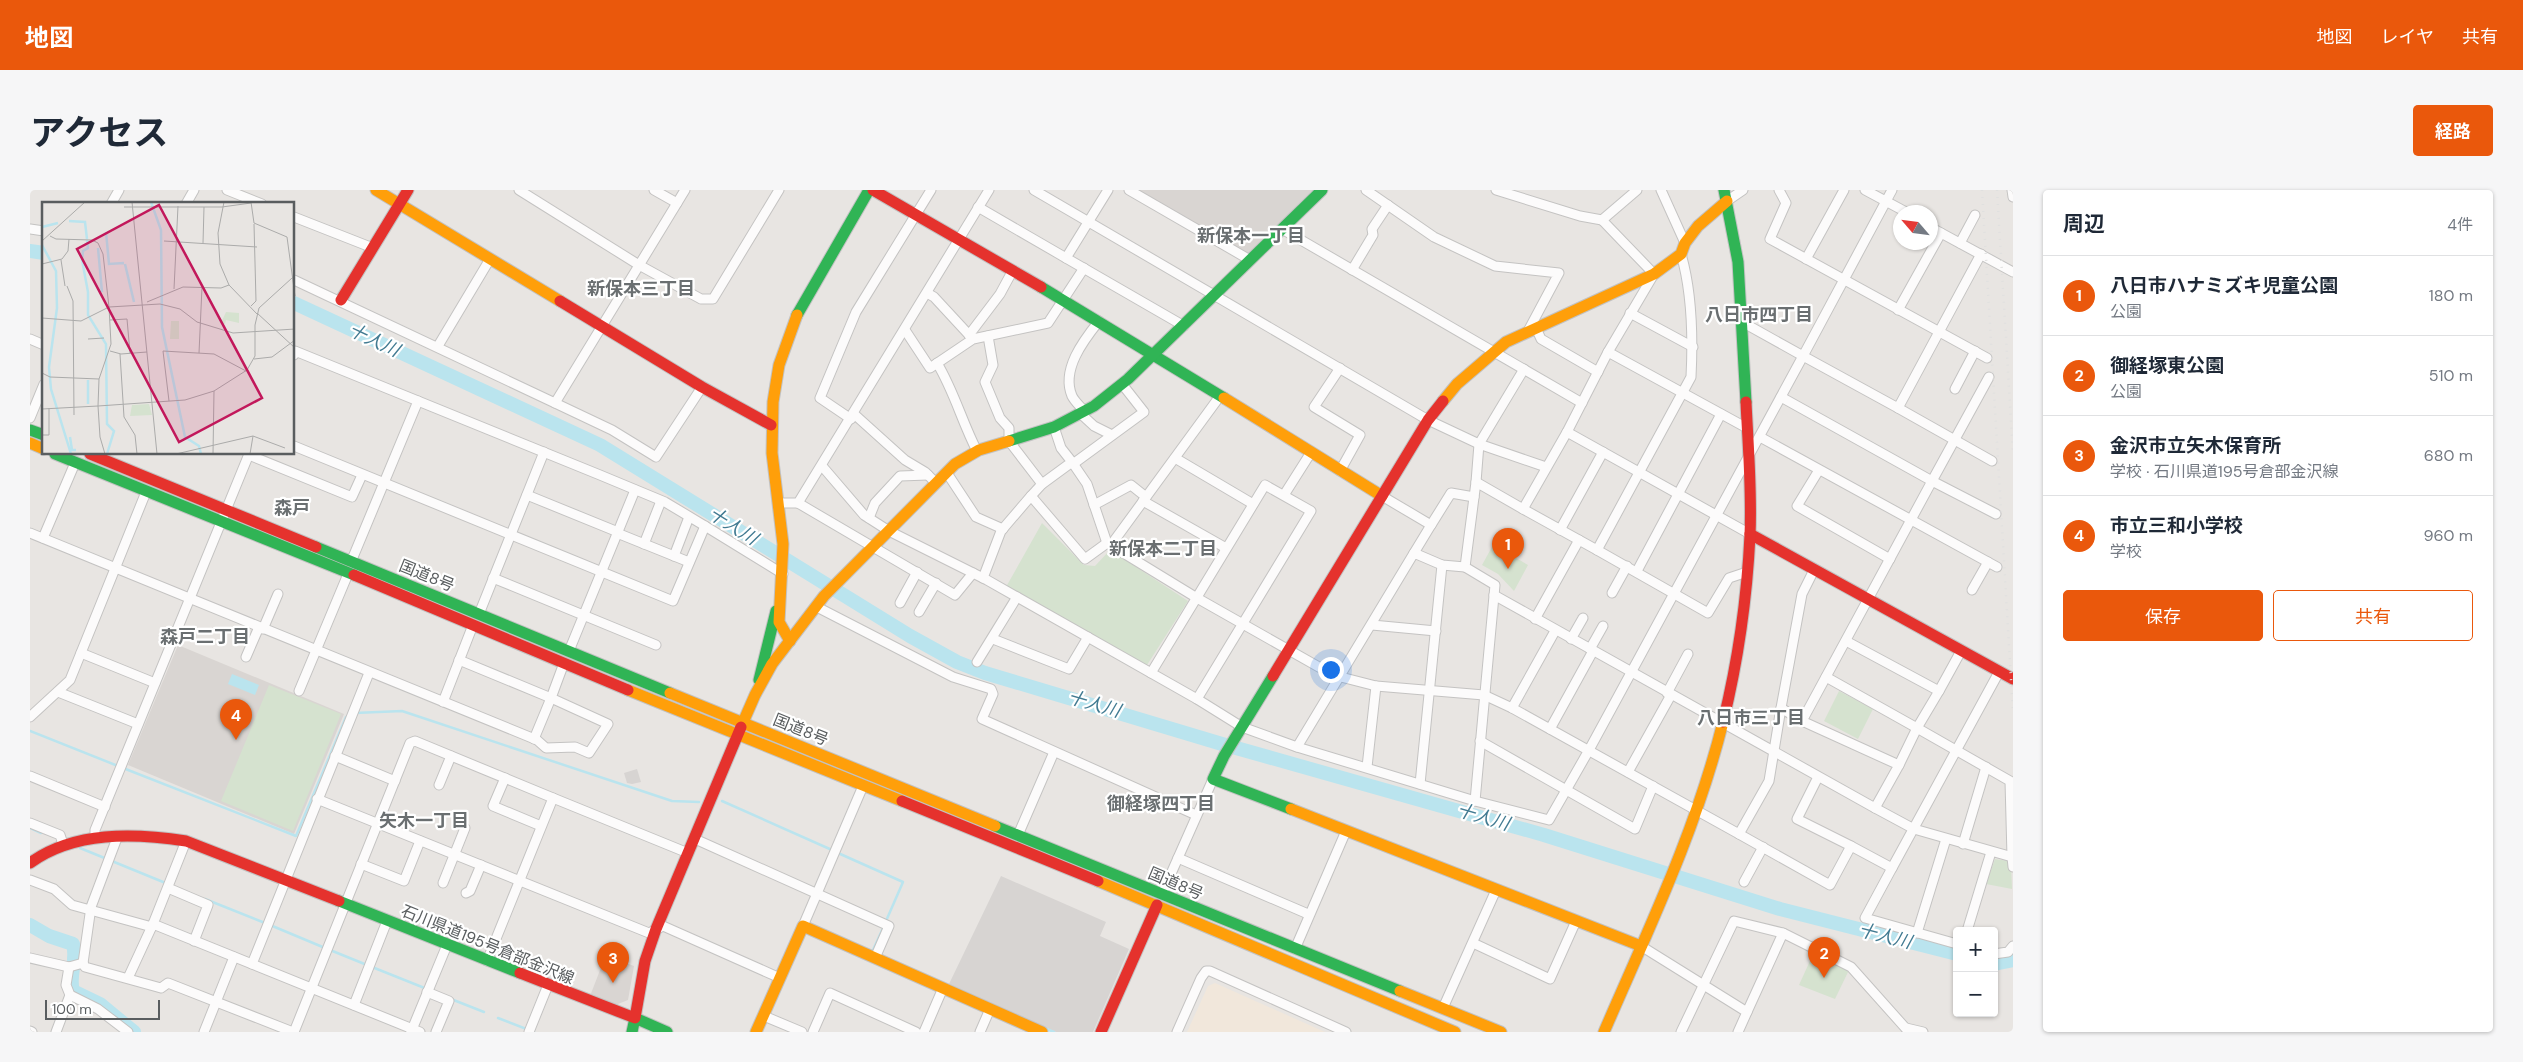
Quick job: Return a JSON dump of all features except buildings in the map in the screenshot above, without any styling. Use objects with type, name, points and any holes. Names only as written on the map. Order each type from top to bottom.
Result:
[{"type":"main road","points":[[376,190],[702,387],[771,425]]},
{"type":"main road","points":[[341,300],[408,190]]},
{"type":"main road","points":[[790,641],[779,622],[784,544],[772,453],[771,425],[779,365],[792,322],[869,190]]},
{"type":"main road","points":[[873,190],[959,238],[1155,355],[1310,454],[1382,496]]},
{"type":"main road","points":[[632,1032],[645,961],[656,929],[756,695],[772,664],[824,596],[874,548],[932,479],[947,473],[955,464],[977,451],[1054,427],[1083,413],[1122,384],[1155,355],[1322,190]]},
{"type":"main road","points":[[1641,946],[1212,779],[1224,756],[1428,420],[1457,384],[1506,342],[1654,274],[1683,248],[1698,226],[1726,195]]},
{"type":"main road","points":[[1604,1032],[1678,864],[1697,810],[1722,723],[1739,640],[1750,534],[1748,457],[1742,322],[1736,249],[1726,195]]},
{"type":"main road","points":[[30,430],[42,434]]},
{"type":"main road","points":[[30,443],[42,448]]},
{"type":"main road","name":"国道8号","points":[[58,455],[1157,905],[1455,1032]]},
{"type":"main road","name":"国道8号","points":[[92,455],[745,724],[1501,1032]]},
{"type":"main road","points":[[1750,534],[2013,679]]},
{"type":"main road","points":[[756,695],[773,618],[780,600]]},
{"type":"main road","name":"石川県道195号倉部金沢線","points":[[30,863],[44,852],[62,844],[95,838],[161,838],[186,841],[286,879],[446,945],[667,1032]]},
{"type":"main road","points":[[1101,1032],[1157,905]]},
{"type":"main road","points":[[756,1032],[803,926],[1039,1031]]},
{"type":"street","points":[[111,202],[119,190]]},
{"type":"street","points":[[187,202],[194,190]]},
{"type":"street","points":[[227,190],[257,202]]},
{"type":"street","points":[[519,190],[639,265],[702,299],[713,299],[779,190]]},
{"type":"street","points":[[654,190],[677,204]]},
{"type":"street","points":[[555,403],[685,190]]},
{"type":"street","points":[[930,190],[856,312],[820,398],[852,416],[905,460],[932,479]]},
{"type":"street","points":[[798,502],[822,466],[989,190]]},
{"type":"street","points":[[1034,190],[1428,420],[1479,444],[1546,467]]},
{"type":"street","points":[[1066,258],[1108,190]]},
{"type":"street","points":[[1129,190],[1250,260]]},
{"type":"street","points":[[1366,190],[1434,236],[1495,266],[1559,273],[1531,330],[1542,339],[1598,372]]},
{"type":"street","points":[[1496,190],[1580,216],[1602,220],[1654,274],[1608,352],[1567,432],[1523,509]]},
{"type":"street","points":[[1602,220],[1636,190]]},
{"type":"street","points":[[1597,550],[1691,377],[1693,346],[1683,248],[1661,190]]},
{"type":"street","points":[[1726,195],[1743,190]]},
{"type":"street","points":[[1779,190],[1786,203],[1770,239],[1987,358]]},
{"type":"street","points":[[1806,259],[1844,190]]},
{"type":"street","points":[[1865,190],[1893,205]]},
{"type":"street","points":[[822,466],[869,518],[889,531],[983,578],[1197,699],[1239,732],[1367,767],[1474,801],[1549,820],[1717,516],[1892,190]]},
{"type":"street","points":[[2012,190],[2013,197]]},
{"type":"street","points":[[1352,270],[1373,235],[1372,229],[1388,205]]},
{"type":"street","points":[[978,207],[1184,326]]},
{"type":"street","points":[[1960,243],[1975,215]]},
{"type":"street","points":[[295,217],[373,248]]},
{"type":"street","points":[[1282,229],[1582,403]]},
{"type":"street","points":[[1938,231],[2013,272]]},
{"type":"street","points":[[1898,310],[1941,233]]},
{"type":"street","points":[[1898,408],[1981,254]]},
{"type":"street","points":[[438,346],[490,259]]},
{"type":"street","points":[[927,293],[971,337],[988,336],[1048,323],[1084,268]]},
{"type":"street","points":[[905,330],[930,368],[971,337],[1000,294],[1013,270]]},
{"type":"street","points":[[295,280],[341,300],[612,430],[656,457],[702,387]]},
{"type":"street","points":[[1630,313],[1693,346]]},
{"type":"street","points":[[1099,322],[1077,354],[1069,381],[1073,397],[1083,413],[1094,426],[1112,435]]},
{"type":"street","points":[[1742,322],[1992,461]]},
{"type":"street","points":[[988,336],[994,365],[985,382],[1000,418],[1009,428],[1009,441],[1042,484]]},
{"type":"street","points":[[30,339],[42,344]]},
{"type":"street","points":[[1955,389],[1975,351]]},
{"type":"street","points":[[295,352],[661,501],[783,572]]},
{"type":"street","points":[[1608,352],[1747,428]]},
{"type":"street","points":[[938,363],[955,399],[962,421],[977,451]]},
{"type":"street","points":[[1340,368],[1314,407],[1360,435],[1340,471]]},
{"type":"street","points":[[1466,567],[1479,444],[1524,369]]},
{"type":"street","points":[[1802,721],[1989,378]]},
{"type":"street","points":[[983,578],[1003,529],[1042,484],[1144,412],[1122,384]]},
{"type":"street","points":[[30,418],[42,389]]},
{"type":"street","points":[[1031,496],[1086,559],[1109,544],[1145,499],[1220,396]]},
{"type":"street","points":[[1781,397],[1932,481],[1996,514]]},
{"type":"street","points":[[352,562],[418,401]]},
{"type":"street","points":[[1637,571],[1721,414]]},
{"type":"street","points":[[1054,427],[1061,448],[1087,484],[1109,544],[1288,651],[1340,678],[1376,686],[1484,695],[1589,750],[1830,884],[1851,846]]},
{"type":"street","points":[[1567,432],[1750,534]]},
{"type":"street","points":[[1760,437],[1997,567]]},
{"type":"street","points":[[295,446],[673,601],[705,526]]},
{"type":"street","points":[[479,614],[544,452]]},
{"type":"street","points":[[1560,530],[1603,452]]},
{"type":"street","points":[[1284,495],[1310,454]]},
{"type":"street","points":[[95,838],[95,830],[104,807],[249,455]]},
{"type":"street","points":[[251,455],[352,497],[362,475]]},
{"type":"street","points":[[1174,458],[1253,504]]},
{"type":"street","points":[[43,538],[75,462]]},
{"type":"street","points":[[1819,470],[1797,506],[1890,559]]},
{"type":"street","points":[[947,473],[976,517],[1003,529]]},
{"type":"street","points":[[869,518],[875,502],[900,476],[932,479]]},
{"type":"street","points":[[1476,482],[1637,571],[1708,613],[1729,578],[1747,572]]},
{"type":"street","points":[[1094,505],[1131,484],[1145,499],[1226,548]]},
{"type":"street","points":[[1151,673],[1265,485],[1284,495],[1311,511],[1197,699]]},
{"type":"street","points":[[569,651],[635,490]]},
{"type":"street","points":[[30,718],[70,680],[146,492]]},
{"type":"street","points":[[1297,747],[1451,493],[1474,497]]},
{"type":"street","points":[[527,495],[690,562]]},
{"type":"street","points":[[1382,496],[1431,525]]},
{"type":"street","points":[[644,544],[661,501]]},
{"type":"street","points":[[779,503],[798,502],[955,594],[973,573]]},
{"type":"street","points":[[674,556],[689,517]]},
{"type":"street","points":[[30,533],[534,739],[546,748],[575,747],[589,754],[608,724],[459,660]]},
{"type":"street","points":[[1535,619],[1579,540]]},
{"type":"street","points":[[1414,553],[1442,565],[1466,567],[1495,585],[1474,801]]},
{"type":"street","points":[[1972,590],[1988,562]]},
{"type":"street","points":[[1420,784],[1442,565]]},
{"type":"street","points":[[1612,593],[1627,566]]},
{"type":"street","points":[[1739,834],[1769,781],[1802,594],[1814,570]]},
{"type":"street","points":[[900,602],[917,572]]},
{"type":"street","points":[[299,692],[348,574]]},
{"type":"street","points":[[493,578],[656,645]]},
{"type":"street","points":[[919,612],[936,583]]},
{"type":"street","points":[[246,657],[278,594]]},
{"type":"street","points":[[1494,595],[1555,631],[1914,829],[2012,857]]},
{"type":"street","points":[[978,662],[1017,597]]},
{"type":"street","points":[[817,607],[953,677],[991,689],[993,694],[982,719],[1196,815]]},
{"type":"street","points":[[1571,639],[1583,618]]},
{"type":"street","points":[[1372,624],[1436,631]]},
{"type":"street","points":[[443,702],[473,625]]},
{"type":"street","points":[[1550,729],[1602,626]]},
{"type":"street","points":[[1512,708],[1555,631]]},
{"type":"street","points":[[993,639],[1069,669],[1088,637]]},
{"type":"street","points":[[1846,641],[1939,691]]},
{"type":"street","points":[[1875,808],[1917,728],[1961,651]]},
{"type":"street","points":[[81,653],[155,683]]},
{"type":"street","points":[[1628,772],[1688,654]]},
{"type":"street","points":[[534,739],[564,663]]},
{"type":"street","points":[[1953,943],[1865,918],[1999,672]]},
{"type":"street","points":[[252,964],[369,673]]},
{"type":"street","points":[[1826,676],[2010,780],[2013,867]]},
{"type":"street","points":[[1367,767],[1376,686]]},
{"type":"street","points":[[58,692],[138,724]]},
{"type":"street","points":[[1781,708],[1802,721],[1899,765]]},
{"type":"street","points":[[30,958],[85,967],[128,978],[153,988],[161,988],[168,982],[293,1032],[410,744],[415,741],[688,853]]},
{"type":"street","points":[[1480,741],[1635,829],[1653,786]]},
{"type":"street","points":[[1018,835],[1054,752]]},
{"type":"street","points":[[335,756],[395,781]]},
{"type":"street","points":[[439,785],[451,756]]},
{"type":"street","points":[[1963,844],[1986,767]]},
{"type":"street","points":[[30,776],[104,807]]},
{"type":"street","points":[[1818,776],[1797,819],[1892,868]]},
{"type":"street","points":[[505,778],[493,806],[541,826]]},
{"type":"street","points":[[1162,894],[1212,779]]},
{"type":"street","points":[[803,926],[863,786]]},
{"type":"street","points":[[487,961],[553,798]]},
{"type":"street","points":[[317,799],[649,933],[663,926],[780,978]]},
{"type":"street","points":[[30,823],[60,836],[62,844]]},
{"type":"street","points":[[443,883],[465,828]]},
{"type":"street","points":[[1295,949],[1308,914],[1346,832]]},
{"type":"street","points":[[117,838],[90,909],[75,966],[66,988],[70,996],[98,1009],[128,1032]]},
{"type":"street","points":[[695,839],[889,926],[875,958]]},
{"type":"street","points":[[1917,933],[1946,839]]},
{"type":"street","points":[[128,978],[153,926],[186,841]]},
{"type":"street","points":[[362,864],[404,881],[420,841]]},
{"type":"street","points":[[1744,882],[1762,847]]},
{"type":"street","points":[[1968,927],[1991,852]]},
{"type":"street","points":[[1178,858],[1308,914]]},
{"type":"street","points":[[466,893],[470,891],[481,865]]},
{"type":"street","points":[[30,880],[54,890],[72,905],[153,926],[194,941],[415,1031],[428,990],[446,945]]},
{"type":"street","points":[[169,886],[208,904],[194,941]]},
{"type":"street","points":[[1443,1008],[1496,890]]},
{"type":"street","points":[[354,1005],[387,921]]},
{"type":"street","points":[[1473,943],[1550,979],[1576,921]]},
{"type":"street","points":[[1681,1032],[1702,984],[1734,921],[1783,933],[1850,966],[1907,1030],[1923,1032]]},
{"type":"street","points":[[1738,1032],[1783,933]]},
{"type":"street","points":[[1641,946],[1747,1012]]},
{"type":"street","points":[[1998,953],[2008,952],[2013,946]]},
{"type":"street","points":[[204,1032],[234,957]]},
{"type":"street","points":[[1177,1032],[1201,978],[1206,971],[1210,971],[1346,1032]]},
{"type":"street","points":[[529,1031],[548,985]]},
{"type":"street","points":[[924,1032],[943,988]]},
{"type":"street","points":[[428,990],[449,1001],[436,1032]]},
{"type":"street","points":[[813,1032],[830,993],[916,1032]]},
{"type":"street","points":[[56,1032],[70,996]]},
{"type":"street","points":[[980,1032],[990,1009]]},
{"type":"street","points":[[764,1016],[802,1032]]},
{"type":"shaded area","points":[[1137,190],[1313,190],[1248,254]]},
{"type":"shaded area","points":[[178,645],[344,714],[294,834],[128,765]]},
{"type":"shaded area","points":[[637,769],[641,782],[627,783],[624,773]]},
{"type":"shaded area","points":[[1001,876],[1106,922],[1100,936],[1129,949],[1093,1032],[1056,1032],[949,984]]},
{"type":"shaded area","points":[[618,960],[634,966],[628,1000],[613,1006],[590,996],[602,965],[614,970]]},
{"type":"shaded area","points":[[1215,983],[1325,1032],[1187,1032],[1208,986]]},
{"type":"green space","points":[[1042,523],[1084,565],[1095,566],[1110,550],[1188,601],[1147,665],[1006,587]]},
{"type":"green space","points":[[1493,545],[1528,565],[1514,591],[1498,574],[1482,565]]},
{"type":"green space","points":[[269,685],[341,714],[293,831],[221,801]]},
{"type":"green space","points":[[1839,691],[1873,709],[1858,739],[1824,721]]},
{"type":"green space","points":[[1995,859],[2008,861],[2011,864],[2012,889],[1986,884]]},
{"type":"green space","points":[[1814,952],[1849,970],[1835,999],[1799,985]]},
{"type":"water","points":[[232,674],[259,685],[255,695],[228,684]]},
{"type":"waterway","name":"十人川","points":[[30,251],[42,253]]},
{"type":"waterway","name":"十人川","points":[[295,303],[600,445],[910,636],[957,662],[985,673],[1222,744],[1544,835],[1780,909],[1953,953]]},
{"type":"waterway","points":[[355,713],[402,711],[672,801],[699,802]]},
{"type":"waterway","points":[[123,768],[296,836],[346,717]]},
{"type":"waterway","points":[[30,731],[118,766]]},
{"type":"waterway","points":[[722,801],[832,850]]},
{"type":"waterway","points":[[30,828],[41,833]]},
{"type":"waterway","points":[[80,848],[168,884]]},
{"type":"waterway","points":[[838,853],[903,882],[886,921]]},
{"type":"waterway","points":[[205,899],[265,923]]},
{"type":"waterway","points":[[30,925],[49,936],[73,944],[73,991],[100,1004],[134,1032]]},
{"type":"waterway","points":[[270,925],[325,948]]},
{"type":"waterway","points":[[873,950],[883,928]]},
{"type":"waterway","points":[[330,950],[367,965]]},
{"type":"waterway","name":"十人川","points":[[1998,963],[2013,960]]},
{"type":"waterway","points":[[372,967],[427,989]]},
{"type":"waterway","points":[[451,999],[484,1012]]},
{"type":"waterway","points":[[498,1018],[534,1032]]},
{"type":"waterway","points":[[1044,1028],[1054,1032]]},
{"type":"railway","points":[[1982,190],[2013,713]]},
{"type":"railway","points":[[1997,190],[2013,454]]},
{"type":"traffic: fast","points":[[797,315],[869,190]]},
{"type":"traffic: fast","points":[[1009,441],[1054,427],[1094,406],[1128,379],[1322,190]]},
{"type":"traffic: fast","points":[[1724,190],[1738,262],[1746,402]]},
{"type":"traffic: fast","points":[[1041,287],[1224,398]]},
{"type":"traffic: fast","points":[[30,430],[42,434]]},
{"type":"traffic: fast","points":[[57,455],[354,575]]},
{"type":"traffic: fast","points":[[316,547],[670,693]]},
{"type":"traffic: fast","points":[[759,680],[776,611]]},
{"type":"traffic: fast","points":[[1273,676],[1224,756],[1213,779],[1291,809]]},
{"type":"traffic: fast","points":[[995,826],[1400,991]]},
{"type":"traffic: fast","points":[[339,901],[520,973]]},
{"type":"traffic: fast","points":[[632,1032],[635,1018],[667,1032]]},
{"type":"traffic: slow","points":[[376,190],[560,301]]},
{"type":"traffic: slow","points":[[1443,401],[1457,384],[1506,342],[1654,274],[1681,254],[1685,243],[1698,226],[1727,201]]},
{"type":"traffic: slow","points":[[790,641],[779,622],[783,544],[772,453],[773,402],[779,365],[797,315]]},
{"type":"traffic: slow","points":[[1224,398],[1382,496]]},
{"type":"traffic: slow","points":[[741,727],[755,695],[772,664],[824,596],[955,464],[979,450],[1009,441]]},
{"type":"traffic: slow","points":[[30,443],[42,448]]},
{"type":"traffic: slow","points":[[628,690],[902,801]]},
{"type":"traffic: slow","points":[[670,693],[995,826]]},
{"type":"traffic: slow","points":[[1604,1032],[1654,918],[1685,841],[1712,762],[1723,722]]},
{"type":"traffic: slow","points":[[1291,809],[1641,946]]},
{"type":"traffic: slow","points":[[1098,881],[1455,1032]]},
{"type":"traffic: slow","points":[[756,1032],[803,926],[1042,1032]]},
{"type":"traffic: slow","points":[[1400,991],[1501,1032]]},
{"type":"traffic: jam","points":[[341,300],[408,190]]},
{"type":"traffic: jam","points":[[873,190],[1041,287]]},
{"type":"traffic: jam","points":[[560,301],[702,387],[771,425]]},
{"type":"traffic: jam","points":[[1273,676],[1428,420],[1443,401]]},
{"type":"traffic: jam","points":[[1723,722],[1737,653],[1749,559],[1750,468],[1746,402]]},
{"type":"traffic: jam","points":[[92,455],[316,547]]},
{"type":"traffic: jam","points":[[1750,534],[2013,679]]},
{"type":"traffic: jam","points":[[354,575],[628,690]]},
{"type":"traffic: jam","points":[[520,973],[635,1018],[645,961],[656,929],[741,727]]},
{"type":"traffic: jam","points":[[902,801],[1098,881]]},
{"type":"traffic: jam","points":[[30,863],[66,845],[85,840],[125,836],[166,838],[186,841],[339,901]]},
{"type":"traffic: jam","points":[[1101,1032],[1157,905]]},
{"type":"place","name":"八日市ハナミズキ児童公園","points":[[1508,569]]},
{"type":"place","name":"市立三和小学校","points":[[236,740]]},
{"type":"place","name":"御経塚東公園","points":[[1824,978]]},
{"type":"place","name":"金沢市立矢木保育所","points":[[613,983]]},
{"type":"district","name":"新保本一丁目","points":[[1251,236]]},
{"type":"district","name":"新保本三丁目","points":[[641,289]]},
{"type":"district","name":"八日市四丁目","points":[[1759,315]]},
{"type":"district","name":"森戸","points":[[292,508]]},
{"type":"district","name":"新保本二丁目","points":[[1163,549]]},
{"type":"district","name":"森戸二丁目","points":[[205,637]]},
{"type":"district","name":"八日市三丁目","points":[[1751,718]]},
{"type":"district","name":"御経塚四丁目","points":[[1161,804]]},
{"type":"district","name":"矢木一丁目","points":[[424,821]]}]
